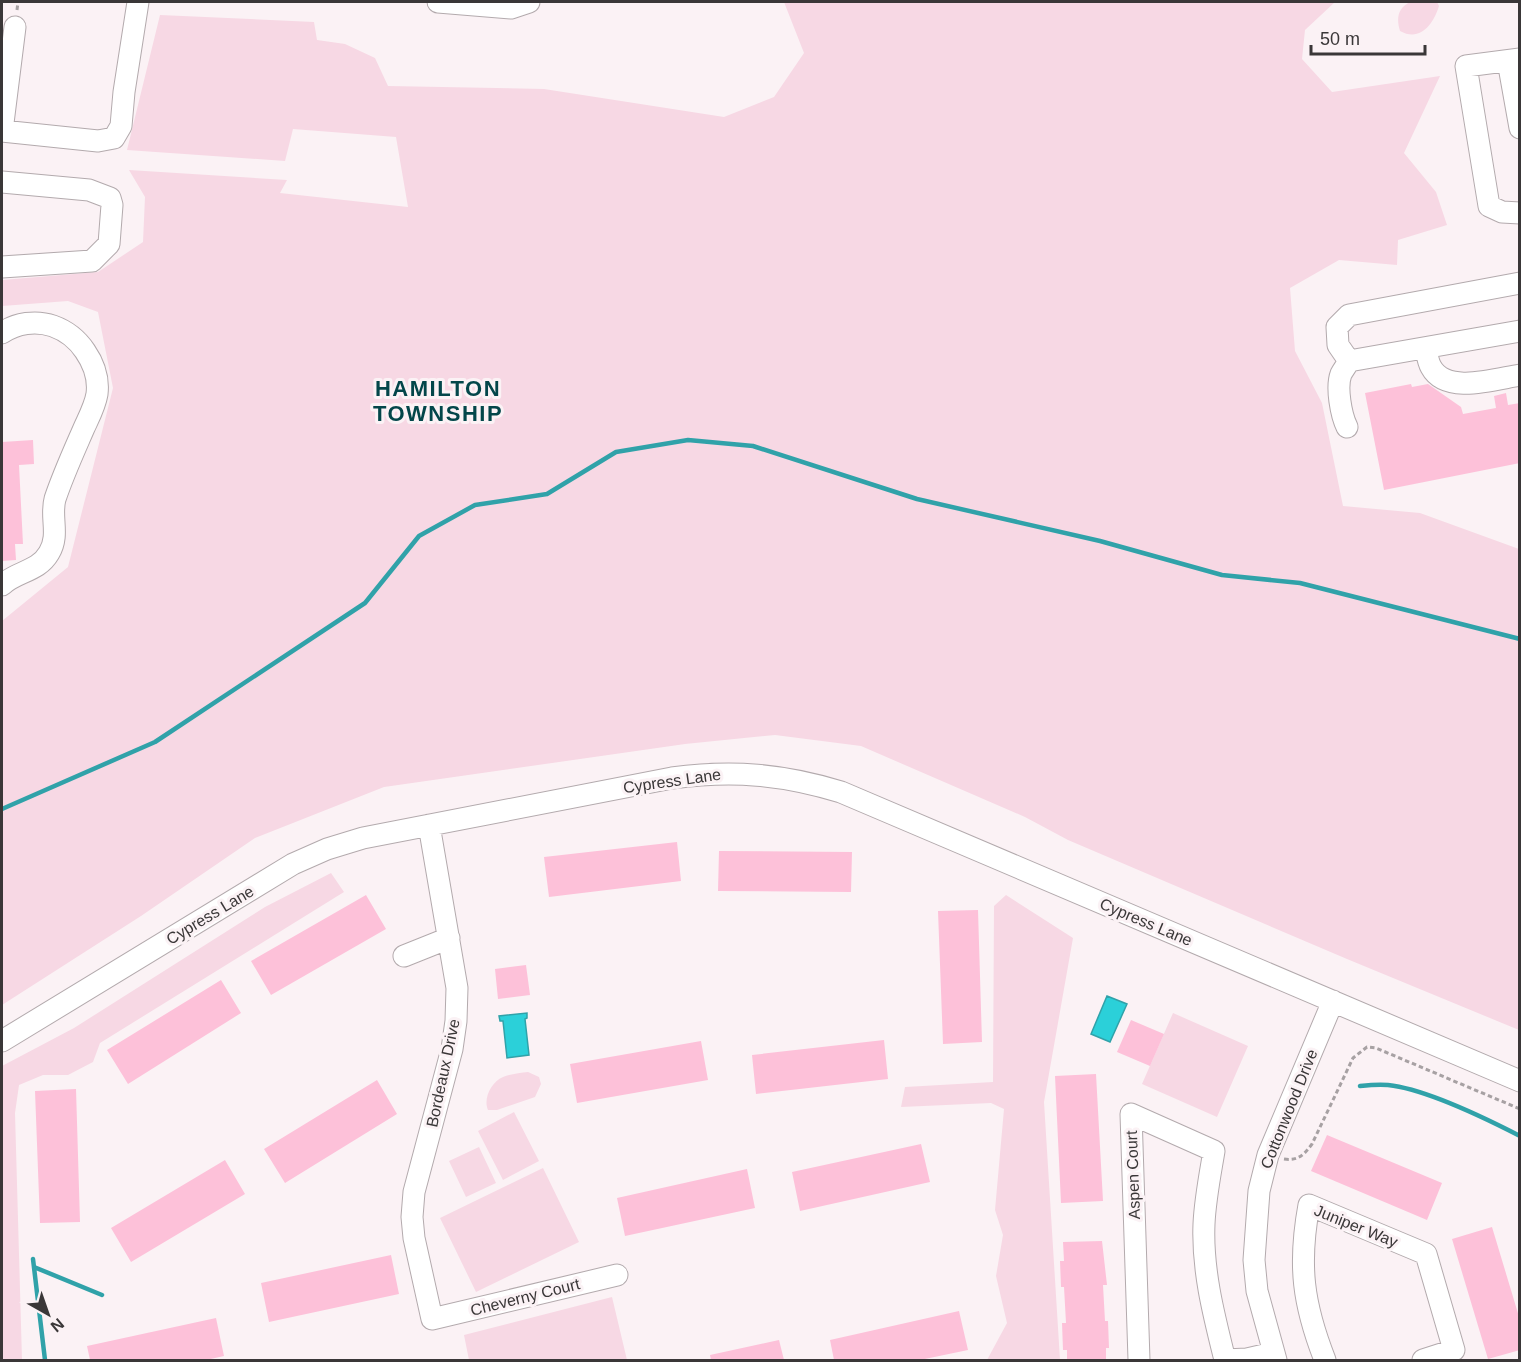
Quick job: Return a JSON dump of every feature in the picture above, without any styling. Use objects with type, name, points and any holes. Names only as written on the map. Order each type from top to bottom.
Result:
[{"type":"street","points":[[15,27],[2,131],[98,141],[114,138],[122,126],[124,92],[138,2]]},
{"type":"street","points":[[438,2],[511,8],[529,2]]},
{"type":"street","points":[[1520,128],[1514,60],[1466,66],[1489,206],[1502,213],[1520,213]]},
{"type":"street","points":[[2,182],[89,190],[110,198],[112,205],[109,244],[92,261],[2,267]]},
{"type":"street","points":[[1349,361],[1338,345],[1337,327],[1349,315],[1520,283]]},
{"type":"street","points":[[2,333],[9,328],[27,323],[45,323],[68,333],[78,342],[94,367],[97,392],[95,403],[54,504],[55,539],[50,551],[42,563],[33,570],[8,578],[2,585]]},
{"type":"street","points":[[1349,361],[1520,331]]},
{"type":"street","points":[[1426,349],[1431,368],[1442,379],[1464,385],[1520,375]]},
{"type":"street","points":[[1347,427],[1342,417],[1340,376],[1349,361]]},
{"type":"street","name":"Cypress Lane","points":[[2,1041],[293,864],[327,849],[363,838],[705,774],[744,773],[809,782],[852,796],[1520,1081]]},
{"type":"street","name":"Bordeaux Drive","points":[[429,825],[457,988],[452,1049],[414,1192],[412,1217],[414,1238],[432,1319]]},
{"type":"street","points":[[404,956],[449,938]]},
{"type":"street","name":"Cottonwood Drive","points":[[1274,1357],[1257,1291],[1254,1260],[1259,1191],[1268,1155],[1333,1001]]},
{"type":"street","name":"Aspen Court","points":[[1138,1360],[1131,1114],[1214,1151],[1204,1223],[1204,1250],[1214,1319],[1225,1360],[1274,1357]]},
{"type":"street","name":"Juniper Way","points":[[1325,1360],[1308,1308],[1304,1282],[1304,1242],[1309,1204],[1426,1254],[1455,1350],[1423,1360]]},
{"type":"street","name":"Cheverny Court","points":[[432,1319],[617,1275]]},
{"type":"path","points":[[1268,1155],[1297,1160],[1305,1154],[1353,1058],[1367,1047],[1376,1048],[1520,1109]]},
{"type":"shaded area","points":[[784,2],[1335,2],[1305,30],[1302,59],[1332,92],[1440,76],[1404,153],[1436,192],[1447,225],[1398,240],[1397,265],[1339,260],[1290,288],[1295,351],[1322,403],[1343,506],[1420,513],[1519,549],[1519,1030],[1068,840],[1025,817],[861,746],[775,735],[685,744],[384,787],[255,838],[141,916],[2,1005],[2,621],[68,567],[113,388],[98,312],[68,301],[2,306],[2,280],[98,272],[143,242],[145,197],[129,170],[287,180],[280,193],[408,207],[396,137],[293,129],[285,161],[127,150],[160,15],[314,22],[317,40],[345,44],[375,58],[388,86],[544,89],[724,117],[774,97],[804,53]]},
{"type":"shaded area","points":[[1410,2],[1437,2],[1439,6],[1429,25],[1420,33],[1407,34],[1400,31],[1399,14]]},
{"type":"shaded area","points":[[331,873],[344,892],[100,1043],[93,1062],[68,1075],[43,1075],[19,1085],[15,1113],[22,1360],[2,1360],[2,1066],[74,1028],[265,907]]},
{"type":"shaded area","points":[[1006,895],[1073,938],[1044,1102],[1060,1360],[987,1360],[1007,1323],[996,1276],[1003,1235],[995,1210],[1004,1109],[991,1103],[901,1107],[905,1087],[993,1082],[994,906]]},
{"type":"shaded area","points":[[1173,1013],[1248,1046],[1217,1117],[1142,1084]]},
{"type":"shaded area","points":[[528,1072],[539,1077],[541,1084],[535,1097],[497,1110],[488,1110],[487,1096],[499,1079]]},
{"type":"shaded area","points":[[514,1112],[539,1161],[503,1180],[478,1131]]},
{"type":"shaded area","points":[[479,1147],[496,1183],[466,1197],[449,1161]]},
{"type":"shaded area","points":[[543,1168],[579,1242],[476,1292],[440,1218]]},
{"type":"shaded area","points":[[612,1297],[627,1360],[469,1360],[464,1335]]},
{"type":"water","points":[[1107,996],[1127,1004],[1110,1042],[1091,1034]]},
{"type":"water","points":[[527,1013],[525,1019],[529,1055],[507,1058],[503,1021],[500,1021],[499,1016]]},
{"type":"building","points":[[1411,384],[1412,387],[1428,384],[1461,407],[1463,414],[1496,408],[1494,396],[1506,393],[1508,405],[1520,403],[1520,463],[1384,490],[1365,393]]},
{"type":"building","points":[[33,440],[34,464],[19,465],[23,544],[15,544],[16,560],[2,561],[2,442]]},
{"type":"building","points":[[677,842],[681,881],[549,897],[544,857]]},
{"type":"building","points":[[719,851],[852,852],[851,892],[718,891]]},
{"type":"building","points":[[366,895],[386,929],[271,995],[251,961]]},
{"type":"building","points":[[978,910],[982,1042],[943,1044],[938,911]]},
{"type":"building","points":[[526,965],[530,995],[498,999],[495,969]]},
{"type":"building","points":[[221,980],[241,1013],[128,1084],[107,1050]]},
{"type":"building","points":[[1131,1020],[1164,1034],[1150,1066],[1117,1052]]},
{"type":"building","points":[[884,1040],[888,1079],[756,1094],[752,1055]]},
{"type":"building","points":[[701,1041],[708,1080],[577,1103],[570,1064]]},
{"type":"building","points":[[1096,1074],[1103,1201],[1061,1203],[1055,1076]]},
{"type":"building","points":[[377,1080],[397,1114],[285,1183],[264,1149]]},
{"type":"building","points":[[76,1089],[80,1222],[40,1223],[35,1091]]},
{"type":"building","points":[[1327,1135],[1442,1183],[1427,1220],[1311,1171]]},
{"type":"building","points":[[921,1144],[930,1182],[800,1211],[792,1172]]},
{"type":"building","points":[[225,1160],[245,1194],[131,1262],[111,1228]]},
{"type":"building","points":[[747,1169],[755,1208],[625,1236],[617,1198]]},
{"type":"building","points":[[1492,1227],[1520,1320],[1520,1350],[1488,1359],[1452,1239]]},
{"type":"building","points":[[1102,1241],[1107,1285],[1103,1285],[1105,1321],[1108,1321],[1109,1348],[1106,1348],[1106,1360],[1067,1360],[1067,1350],[1063,1350],[1062,1323],[1066,1323],[1060,1261],[1064,1261],[1063,1242]]},
{"type":"building","points":[[391,1255],[399,1294],[269,1322],[261,1283]]},
{"type":"building","points":[[959,1311],[968,1350],[920,1360],[834,1360],[830,1340]]},
{"type":"building","points":[[216,1318],[224,1356],[206,1360],[90,1360],[87,1346]]},
{"type":"building","points":[[779,1340],[784,1360],[711,1360],[710,1355]]},
{"type":"waterway","points":[[2,809],[155,742],[365,603],[419,536],[475,505],[547,494],[616,452],[688,440],[753,446],[917,499],[1100,541],[1222,575],[1300,583],[1520,639]]},
{"type":"waterway","points":[[1360,1086],[1388,1085],[1420,1092],[1473,1113],[1520,1136]]},
{"type":"waterway","points":[[33,1259],[45,1360]]},
{"type":"waterway","points":[[34,1267],[102,1295]]},
{"type":"district","name":"HAMILTON TOWNSHIP","points":[[438,401]]}]
